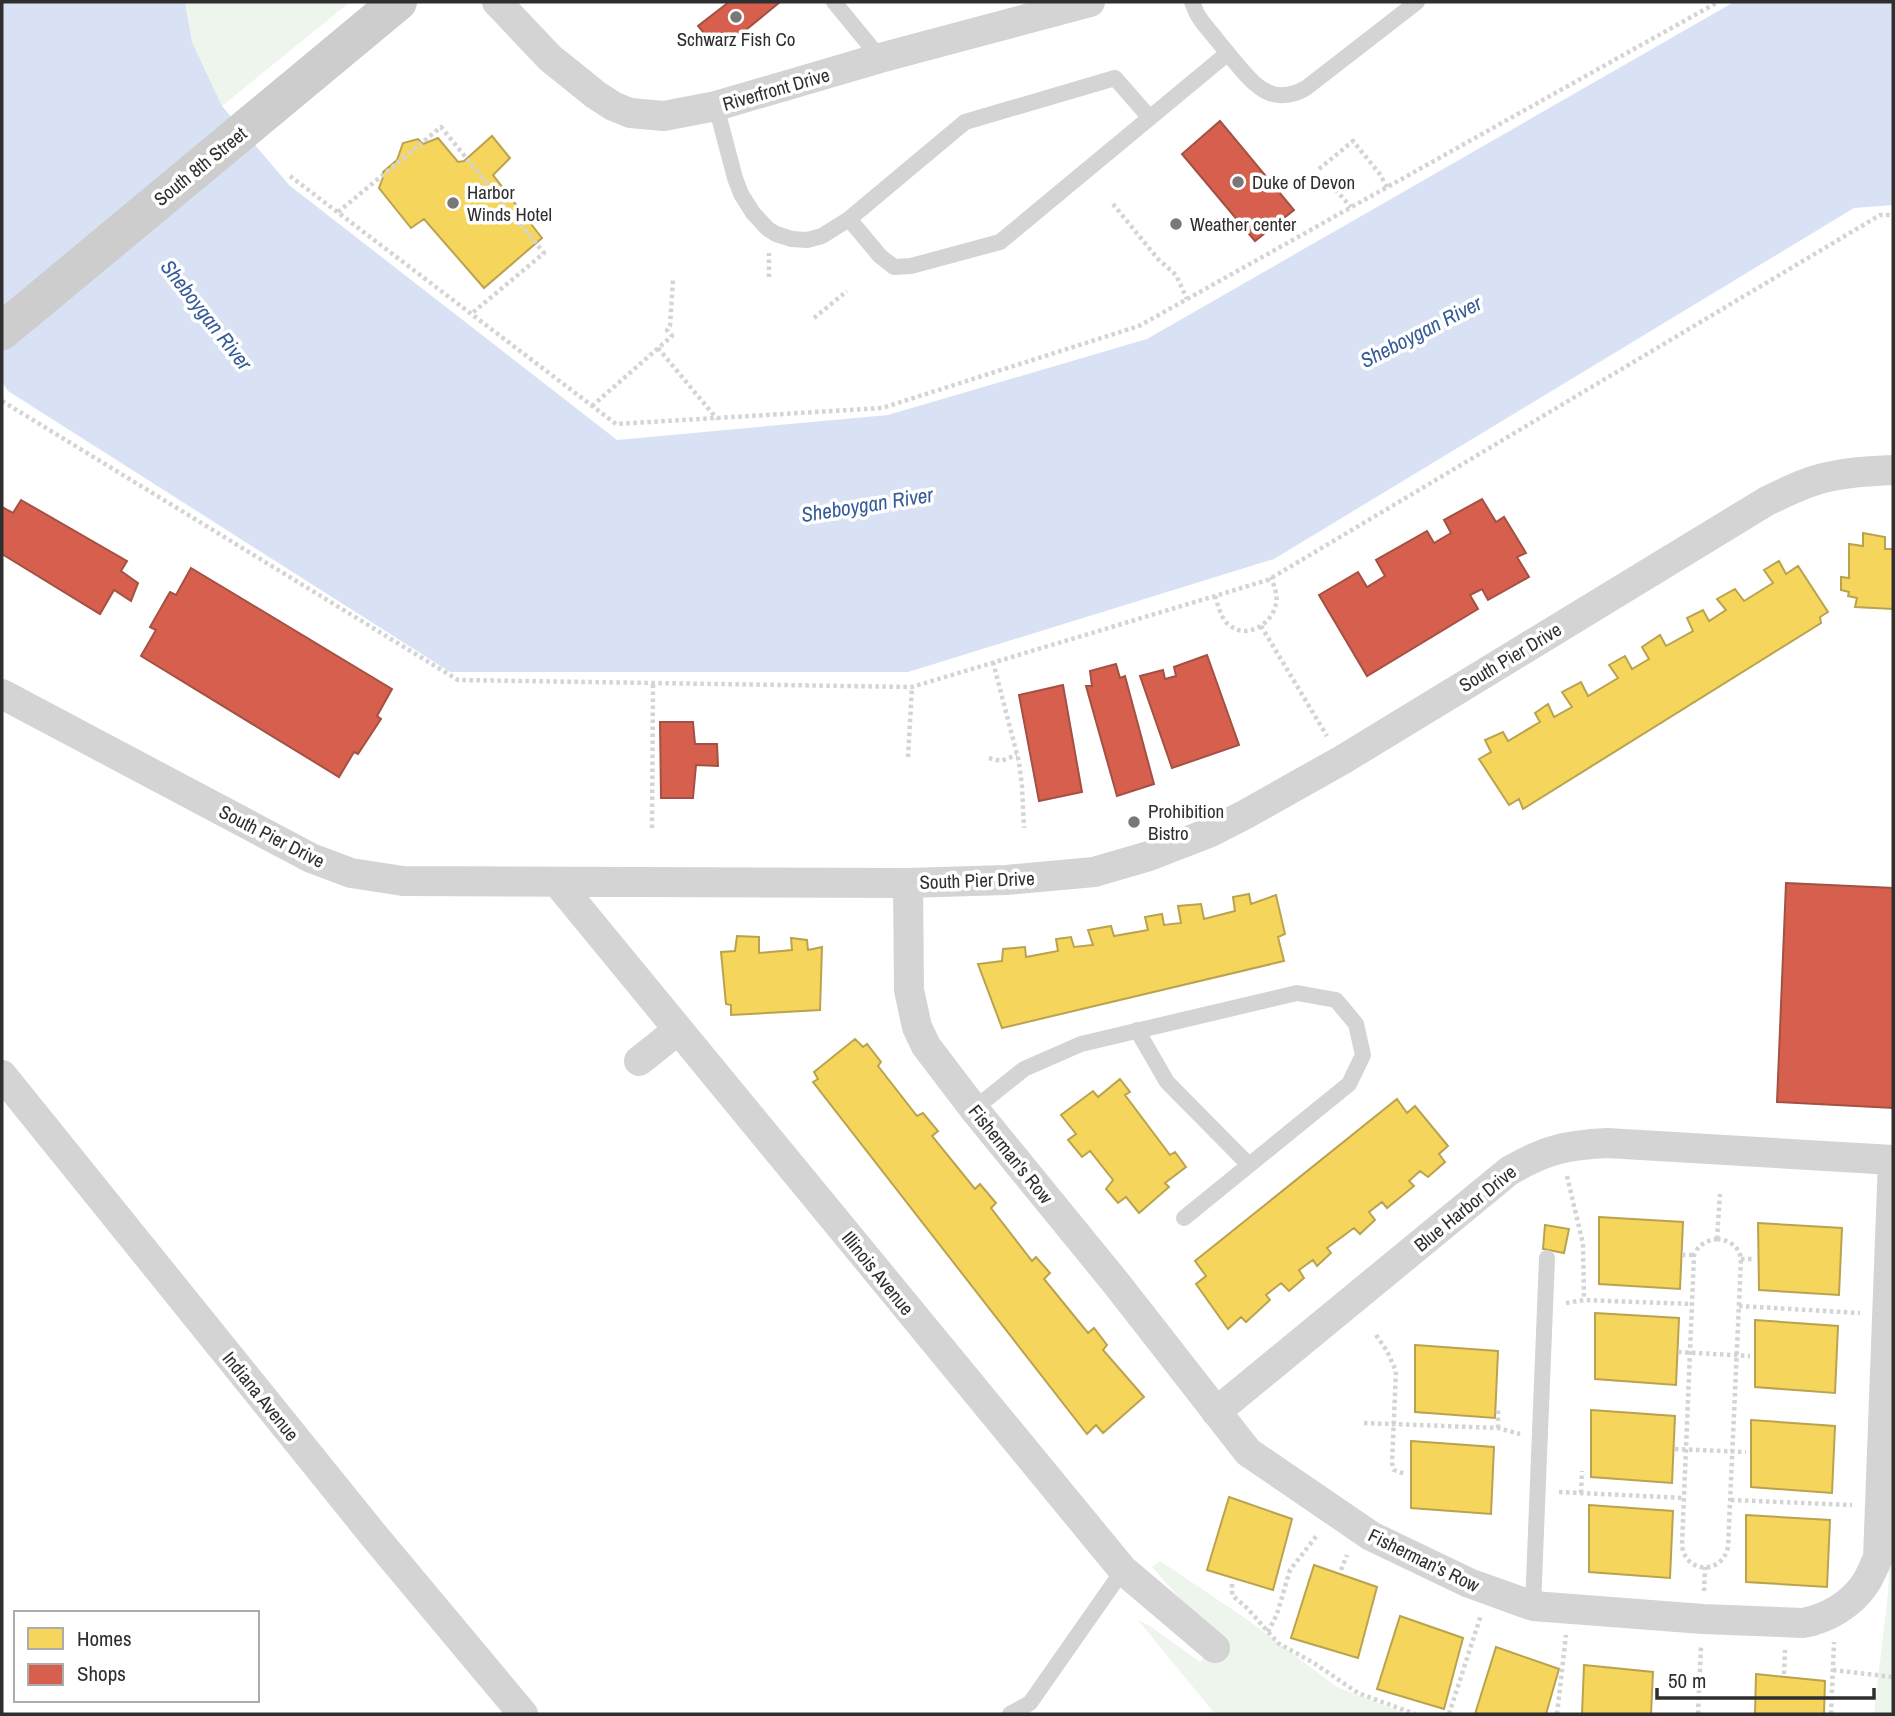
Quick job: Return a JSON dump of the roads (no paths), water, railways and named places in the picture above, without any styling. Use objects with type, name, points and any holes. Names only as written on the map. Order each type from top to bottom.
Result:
[{"type":"main road","name":"South 8th Street","points":[[2,331],[398,2]]},
{"type":"street","name":"Riverfront Drive","points":[[497,2],[550,58],[596,95],[613,106],[638,114],[664,116],[716,106],[880,58],[1090,2]]},
{"type":"street","name":"South Pier Drive","points":[[2,694],[311,858],[351,873],[404,881],[908,883],[1006,880],[1094,872],[1149,856],[1212,831],[1342,760],[1767,501],[1826,477],[1862,471],[1893,470]]},
{"type":"street","name":"Illinois Avenue","points":[[557,883],[1123,1570],[1215,1648]]},
{"type":"street","name":"Fisherman's Row","points":[[908,883],[909,984],[913,1014],[926,1046],[1248,1452],[1371,1536],[1490,1591],[1533,1606],[1703,1619],[1803,1623],[1817,1621],[1844,1606],[1865,1585],[1878,1558],[1893,1160]]},
{"type":"street","points":[[639,1061],[678,1031]]},
{"type":"street","name":"Indiana Avenue","points":[[5,1087],[523,1714]]},
{"type":"street","name":"Blue Harbor Drive","points":[[1216,1412],[1509,1171],[1559,1148],[1607,1143],[1893,1160]]},
{"type":"lane","points":[[834,2],[880,58]]},
{"type":"lane","points":[[1192,2],[1199,18],[1250,79],[1267,92],[1283,96],[1306,88],[1417,2]]},
{"type":"lane","points":[[849,219],[880,256],[894,267],[911,266],[1000,242],[1228,53]]},
{"type":"lane","points":[[716,106],[737,186],[753,213],[768,229],[785,237],[807,240],[822,236],[849,219],[965,122],[1115,78],[1150,118]]},
{"type":"lane","points":[[974,1109],[1024,1069],[1081,1044],[1297,993],[1336,1000],[1356,1024],[1363,1055],[1349,1084],[1184,1218]]},
{"type":"lane","points":[[1137,1030],[1167,1082],[1249,1165]]},
{"type":"lane","points":[[1533,1606],[1547,1258]]},
{"type":"lane","points":[[1010,1714],[1030,1703],[1123,1570]]},
{"type":"water","name":"Sheboygan River","points":[[2,2],[185,2],[192,42],[222,106],[289,185],[617,440],[888,415],[1147,339],[1734,2],[1893,2],[1893,205],[1854,208],[1274,559],[908,672],[450,672],[8,391],[2,382]]},
{"type":"place","name":"Schwarz Fish Co","points":[[736,17]]},
{"type":"place","name":"Duke of Devon","points":[[1238,182]]},
{"type":"place","name":"Harbor Winds Hotel","points":[[453,203]]},
{"type":"place","name":"Weather center","points":[[1176,224]]},
{"type":"place","name":"Prohibition Bistro","points":[[1134,822]]}]
